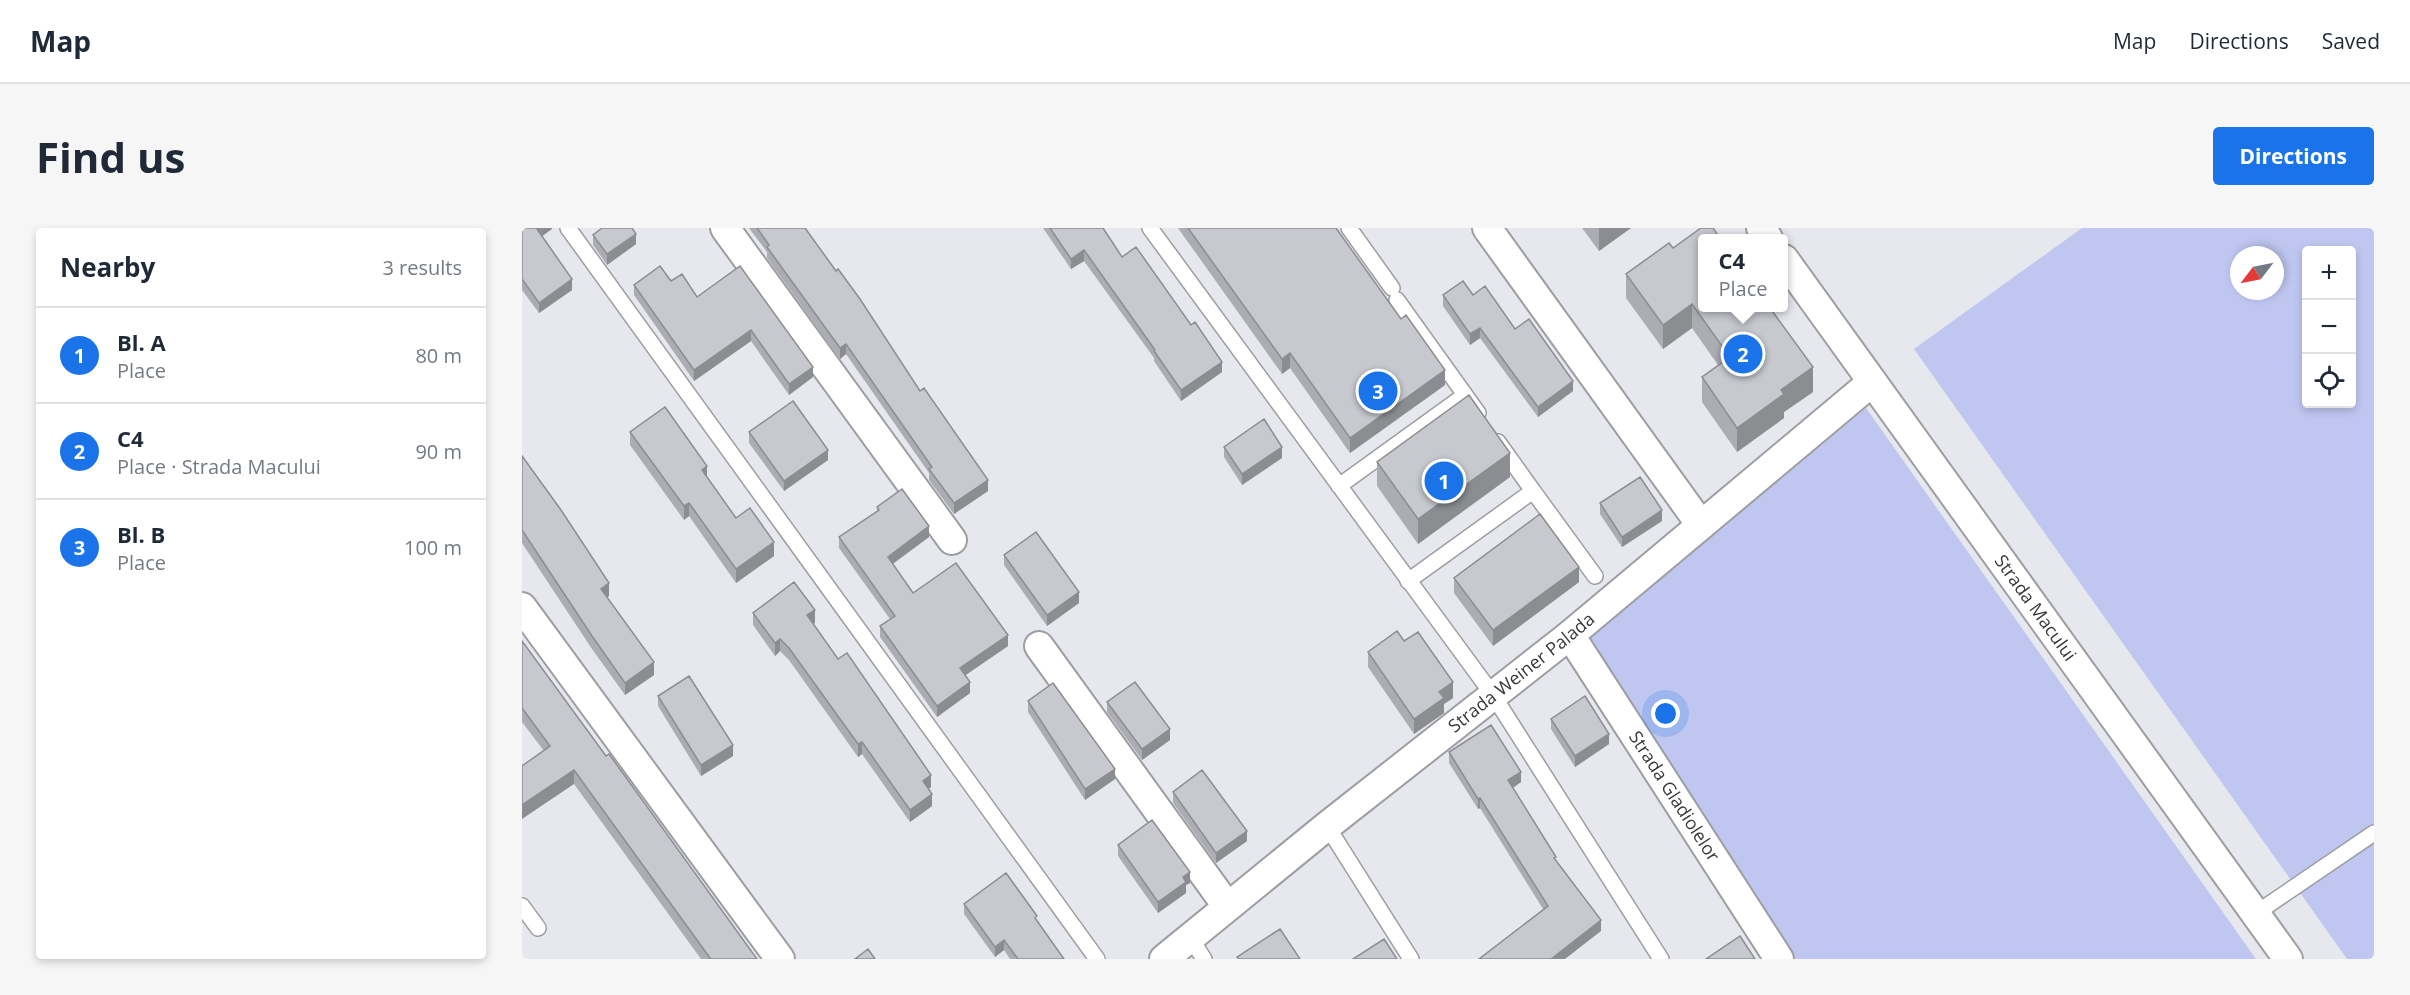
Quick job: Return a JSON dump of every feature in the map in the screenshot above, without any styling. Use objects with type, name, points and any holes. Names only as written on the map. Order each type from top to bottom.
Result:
[{"type":"street","points":[[725,228],[952,540]]},
{"type":"street","points":[[1486,228],[1701,525]]},
{"type":"street","name":"Strada Macului","points":[[1788,265],[2288,959]]},
{"type":"street","name":"Strada Weiner Palada","points":[[1164,959],[1197,948],[1227,906],[1570,635],[1872,382]]},
{"type":"street","points":[[522,607],[780,959]]},
{"type":"street","name":"Strada Gladiolelor","points":[[1570,635],[1779,959]]},
{"type":"street","points":[[1039,646],[1227,906]]},
{"type":"lane","points":[[568,228],[1097,959]]},
{"type":"lane","points":[[1150,228],[1492,695],[1661,959]]},
{"type":"lane","points":[[1349,228],[1595,576]]},
{"type":"lane","points":[[1339,486],[1465,395]]},
{"type":"lane","points":[[1408,581],[1533,490]]},
{"type":"lane","points":[[1327,826],[1411,959]]},
{"type":"lane","points":[[2255,914],[2374,833]]},
{"type":"lane","points":[[522,906],[538,928]]},
{"type":"shaded area","points":[[2082,228],[2374,228],[2374,959],[2347,959],[1914,349]]},
{"type":"shaded area","points":[[1866,408],[2256,959],[1789,959],[1586,639]]},
{"type":"building","points":[[522,228],[538,228],[572,279],[539,303],[522,279]]},
{"type":"building","points":[[602,228],[632,228],[636,234],[607,254],[593,235]]},
{"type":"building","points":[[757,228],[805,228],[836,271],[838,269],[860,299],[920,391],[924,388],[988,480],[954,503],[929,469],[932,467],[846,344],[840,348],[767,247],[769,245]]},
{"type":"building","points":[[1050,228],[1103,228],[1122,257],[1136,247],[1191,325],[1195,322],[1222,362],[1181,390],[1084,250],[1071,259]]},
{"type":"building","points":[[1188,228],[1336,228],[1401,319],[1406,315],[1445,370],[1350,438],[1290,353],[1282,359]]},
{"type":"building","points":[[1701,228],[1713,228],[1717,234],[1698,234],[1698,312],[1773,312],[1813,367],[1781,390],[1784,394],[1737,428],[1702,377],[1730,357],[1692,304],[1663,325],[1626,274],[1669,243],[1673,248]]},
{"type":"building","points":[[660,266],[671,281],[682,274],[697,297],[740,266],[813,367],[789,384],[751,330],[694,370],[634,285]]},
{"type":"building","points":[[1463,281],[1473,295],[1485,286],[1515,329],[1529,319],[1573,381],[1538,407],[1480,328],[1470,334],[1443,295]]},
{"type":"building","points":[[1469,395],[1510,453],[1418,519],[1377,462]]},
{"type":"building","points":[[793,401],[828,450],[784,481],[749,432]]},
{"type":"building","points":[[665,407],[707,466],[702,470],[736,518],[750,508],[774,542],[736,569],[689,503],[684,506],[630,432]]},
{"type":"building","points":[[1264,419],[1282,447],[1242,474],[1224,447]]},
{"type":"building","points":[[522,456],[609,583],[601,589],[654,662],[625,683],[522,530]]},
{"type":"building","points":[[1640,477],[1662,510],[1622,537],[1600,503]]},
{"type":"building","points":[[902,489],[929,526],[888,557],[913,593],[956,563],[1008,635],[960,668],[970,682],[937,706],[880,626],[895,616],[839,537],[879,510],[877,507]]},
{"type":"building","points":[[1540,514],[1579,567],[1493,630],[1454,578]]},
{"type":"building","points":[[1036,532],[1079,592],[1047,615],[1004,555]]},
{"type":"building","points":[[794,582],[815,610],[807,615],[838,659],[847,653],[931,775],[923,781],[932,794],[910,810],[862,742],[858,744],[789,648],[780,639],[775,643],[753,613]]},
{"type":"building","points":[[1397,631],[1404,641],[1418,632],[1453,682],[1439,692],[1444,698],[1414,719],[1368,652]]},
{"type":"building","points":[[522,641],[606,756],[609,754],[757,959],[709,959],[574,770],[522,805],[522,766],[550,746],[522,708]]},
{"type":"building","points":[[689,676],[733,745],[701,765],[658,696]]},
{"type":"building","points":[[1135,682],[1170,729],[1142,749],[1107,702]]},
{"type":"building","points":[[1053,683],[1115,769],[1085,789],[1028,701]]},
{"type":"building","points":[[1585,696],[1609,734],[1575,756],[1551,719]]},
{"type":"building","points":[[1491,725],[1521,772],[1508,780],[1556,857],[1554,858],[1601,920],[1551,959],[1479,959],[1548,906],[1449,752]]},
{"type":"building","points":[[1202,770],[1247,831],[1216,853],[1173,792]]},
{"type":"building","points":[[1152,820],[1190,872],[1183,877],[1186,882],[1158,902],[1118,845]]},
{"type":"building","points":[[1006,873],[1064,959],[1018,959],[1004,940],[995,947],[964,904]]},
{"type":"building","points":[[1280,929],[1300,959],[1239,959],[1237,957]]},
{"type":"building","points":[[1740,936],[1755,959],[1706,959]]},
{"type":"building","points":[[1384,939],[1397,959],[1353,959]]},
{"type":"building","points":[[868,949],[875,959],[855,959]]},
{"type":"place","name":"C4","points":[[1743,354]]},
{"type":"place","name":"Bl. B","points":[[1378,391]]},
{"type":"place","name":"Bl. A","points":[[1444,481]]}]
